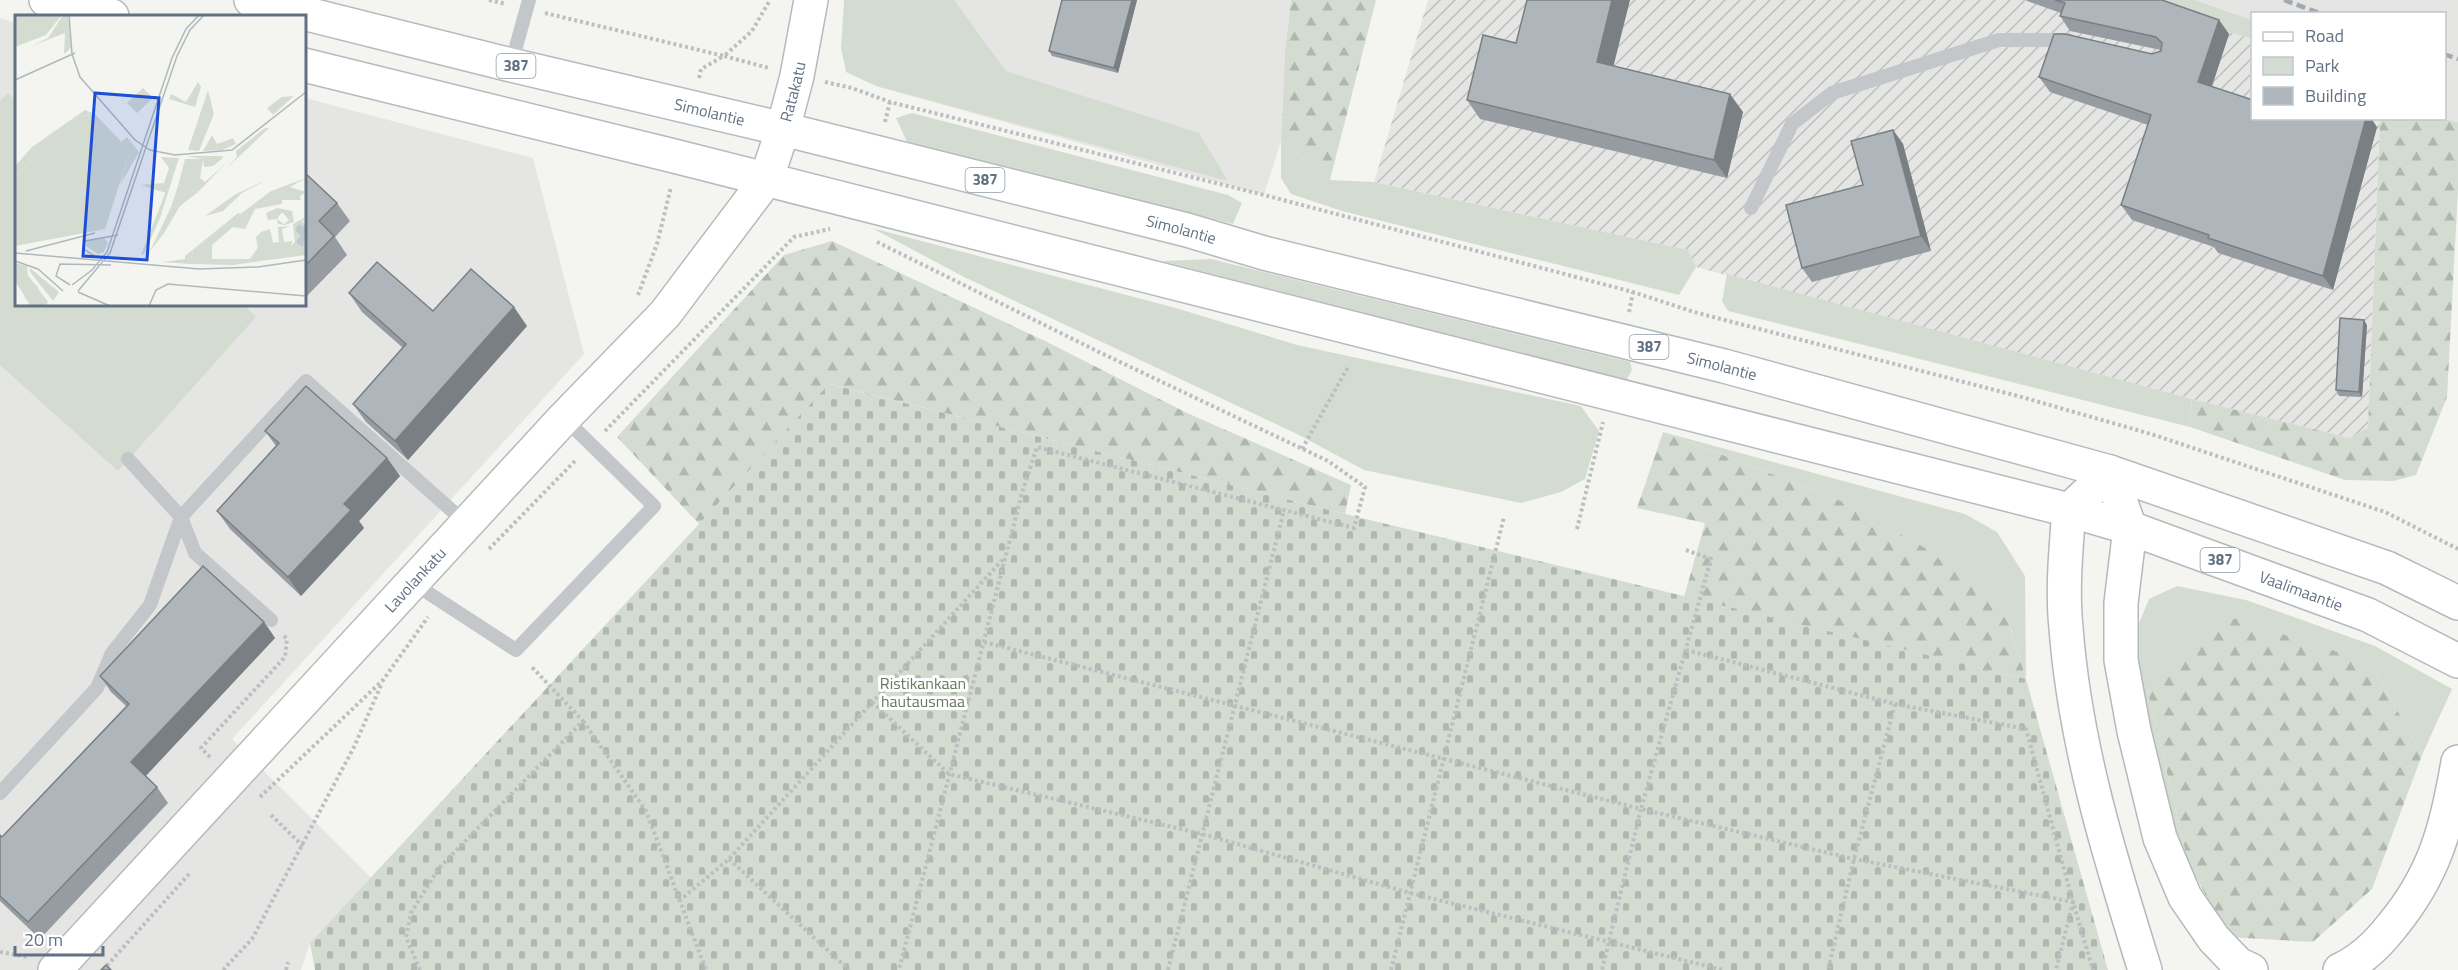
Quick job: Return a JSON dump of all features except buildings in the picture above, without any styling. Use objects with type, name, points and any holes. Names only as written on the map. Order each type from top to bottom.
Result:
[{"type":"main road","points":[[46,0],[108,15]]},
{"type":"main road","name":"Simolantie","points":[[251,0],[511,65],[783,129],[1187,230],[1264,253],[1724,366],[2110,472]]},
{"type":"main road","name":"Ratakatu","points":[[766,180],[797,76],[811,0]]},
{"type":"main road","points":[[306,65],[2069,510]]},
{"type":"main road","name":"Lavolankatu","points":[[55,970],[426,591],[467,524],[564,418],[665,314],[766,180]]},
{"type":"main road","points":[[2145,970],[2114,872],[2080,736],[2065,627],[2065,568],[2069,510],[2110,472],[2130,528],[2121,603],[2121,660],[2134,731],[2160,838],[2185,897],[2196,914],[2230,956],[2238,964],[2251,970]]},
{"type":"main road","name":"387","points":[[2110,472],[2387,568],[2458,603]]},
{"type":"main road","name":"Vaalimaantie","points":[[2069,510],[2130,528],[2368,615],[2458,661]]},
{"type":"main road","points":[[2340,970],[2353,964],[2383,937],[2410,904],[2426,878],[2439,847],[2458,762]]},
{"type":"lane","points":[[511,65],[528,4]]},
{"type":"lane","points":[[1751,208],[1792,124],[1833,93],[1999,40],[2087,42]]},
{"type":"lane","points":[[0,793],[98,688],[112,653],[150,605],[181,518],[306,381],[467,524]]},
{"type":"lane","points":[[426,591],[516,650],[654,506],[564,418]]},
{"type":"lane","points":[[128,459],[181,518],[195,553],[271,620]]},
{"type":"path","points":[[489,0],[528,4],[724,56],[752,31],[770,0]]},
{"type":"path","points":[[797,76],[852,88],[890,102],[1299,204],[1633,292],[1694,312],[2018,396],[2151,434],[2385,512],[2458,549]]},
{"type":"path","points":[[487,551],[794,237],[832,228]]},
{"type":"path","points":[[868,237],[1099,352],[1328,461],[1365,487],[1354,528],[1037,447],[1005,557],[899,970]]},
{"type":"path","points":[[1302,449],[1348,367]]},
{"type":"path","points":[[1168,970],[1284,510]]},
{"type":"path","points":[[1391,970],[1504,517]]},
{"type":"path","points":[[1602,970],[1641,809],[1711,559],[1686,550]]},
{"type":"path","points":[[679,901],[729,859],[1005,557]]},
{"type":"path","points":[[223,970],[252,939],[303,846],[354,747],[426,591]]},
{"type":"path","points":[[214,760],[201,748],[285,657],[287,639],[271,620]]},
{"type":"path","points":[[984,642],[1641,809],[1854,859],[2073,902]]},
{"type":"path","points":[[516,650],[584,721],[646,811],[706,970]]},
{"type":"path","points":[[1686,650],[1895,704],[2026,729],[2093,970]]},
{"type":"path","points":[[259,799],[383,680]]},
{"type":"path","points":[[872,702],[949,774],[1202,834],[1410,893],[1723,970]]},
{"type":"path","points":[[1828,970],[1854,859],[1895,704]]},
{"type":"path","points":[[420,970],[406,937],[411,913],[439,868],[584,721]]},
{"type":"path","points":[[270,815],[303,846]]},
{"type":"path","points":[[729,859],[849,970]]},
{"type":"path","points":[[106,969],[197,866]]},
{"type":"path","points":[[2056,970],[2073,902]]},
{"type":"path","points":[[286,970],[288,962]]},
{"type":"shaded area","points":[[901,0],[1291,0],[1285,50],[1281,141],[1264,195],[876,86]]},
{"type":"shaded area","points":[[1428,0],[2127,0],[2251,39],[2251,120],[2380,120],[2368,427],[2350,438],[2192,399],[1696,267],[1687,250],[1374,182]]},
{"type":"shaded area","points":[[2195,0],[2458,0],[2458,122],[2446,120],[2446,12],[2251,12],[2251,20]]},
{"type":"shaded area","points":[[0,18],[15,23],[15,306],[306,306],[306,98],[533,158],[584,354],[232,739],[371,878],[310,943],[301,970],[0,970]]},
{"type":"green space","points":[[844,0],[954,0],[1006,71],[1199,133],[1228,181],[876,86],[846,72],[841,48]]},
{"type":"green space","points":[[1291,0],[1376,0],[1330,180],[1281,141],[1285,50]]},
{"type":"green space","points":[[2127,0],[2195,0],[2251,20],[2251,39]]},
{"type":"green space","points":[[8,93],[15,100],[15,306],[245,306],[256,317],[118,471],[0,365],[0,101]]},
{"type":"green space","points":[[912,113],[1228,195],[1242,203],[1233,224],[907,142],[896,118]]},
{"type":"green space","points":[[2380,120],[2446,120],[2458,122],[2458,189],[2447,397],[2416,475],[2393,481],[2345,480],[2190,427],[2192,399],[2350,438],[2368,427]]},
{"type":"green space","points":[[1281,141],[1330,180],[1374,182],[1688,250],[1696,267],[1679,295],[1342,211],[1291,194],[1281,178]]},
{"type":"green space","points":[[872,228],[1176,308],[1297,345],[1581,406],[1599,431],[1585,479],[1561,492],[1521,503],[1364,470],[1297,434],[964,277]]},
{"type":"green space","points":[[832,241],[1045,341],[1187,413],[1351,485],[1345,514],[830,384],[699,524],[617,437],[784,255]]},
{"type":"green space","points":[[1211,259],[1630,362],[1632,370],[1626,381],[1162,261]]},
{"type":"green space","points":[[1727,274],[2192,399],[2190,427],[1728,311],[1722,301]]},
{"type":"green space","name":"Ristikankaan hautausmaa","points":[[829,384],[1345,514],[2026,679],[2108,970],[315,970],[310,943]]},
{"type":"green space","points":[[1663,432],[1965,514],[1997,532],[2025,576],[2026,679],[2005,610],[1841,501]]},
{"type":"green space","points":[[1663,432],[1841,501],[1925,548],[2005,610],[2026,679],[1684,597],[1705,523],[1637,508]]},
{"type":"green space","points":[[2177,586],[2246,600],[2375,646],[2452,689],[2422,755],[2371,663],[2147,688],[2188,862],[2175,839],[2134,674],[2138,626],[2149,599]]},
{"type":"green space","points":[[2230,617],[2371,663],[2422,755],[2372,889],[2313,942],[2228,937],[2188,862],[2147,688]]},
{"type":"railway","points":[[2284,0],[2317,12]]},
{"type":"railway","points":[[2446,55],[2458,59]]}]
